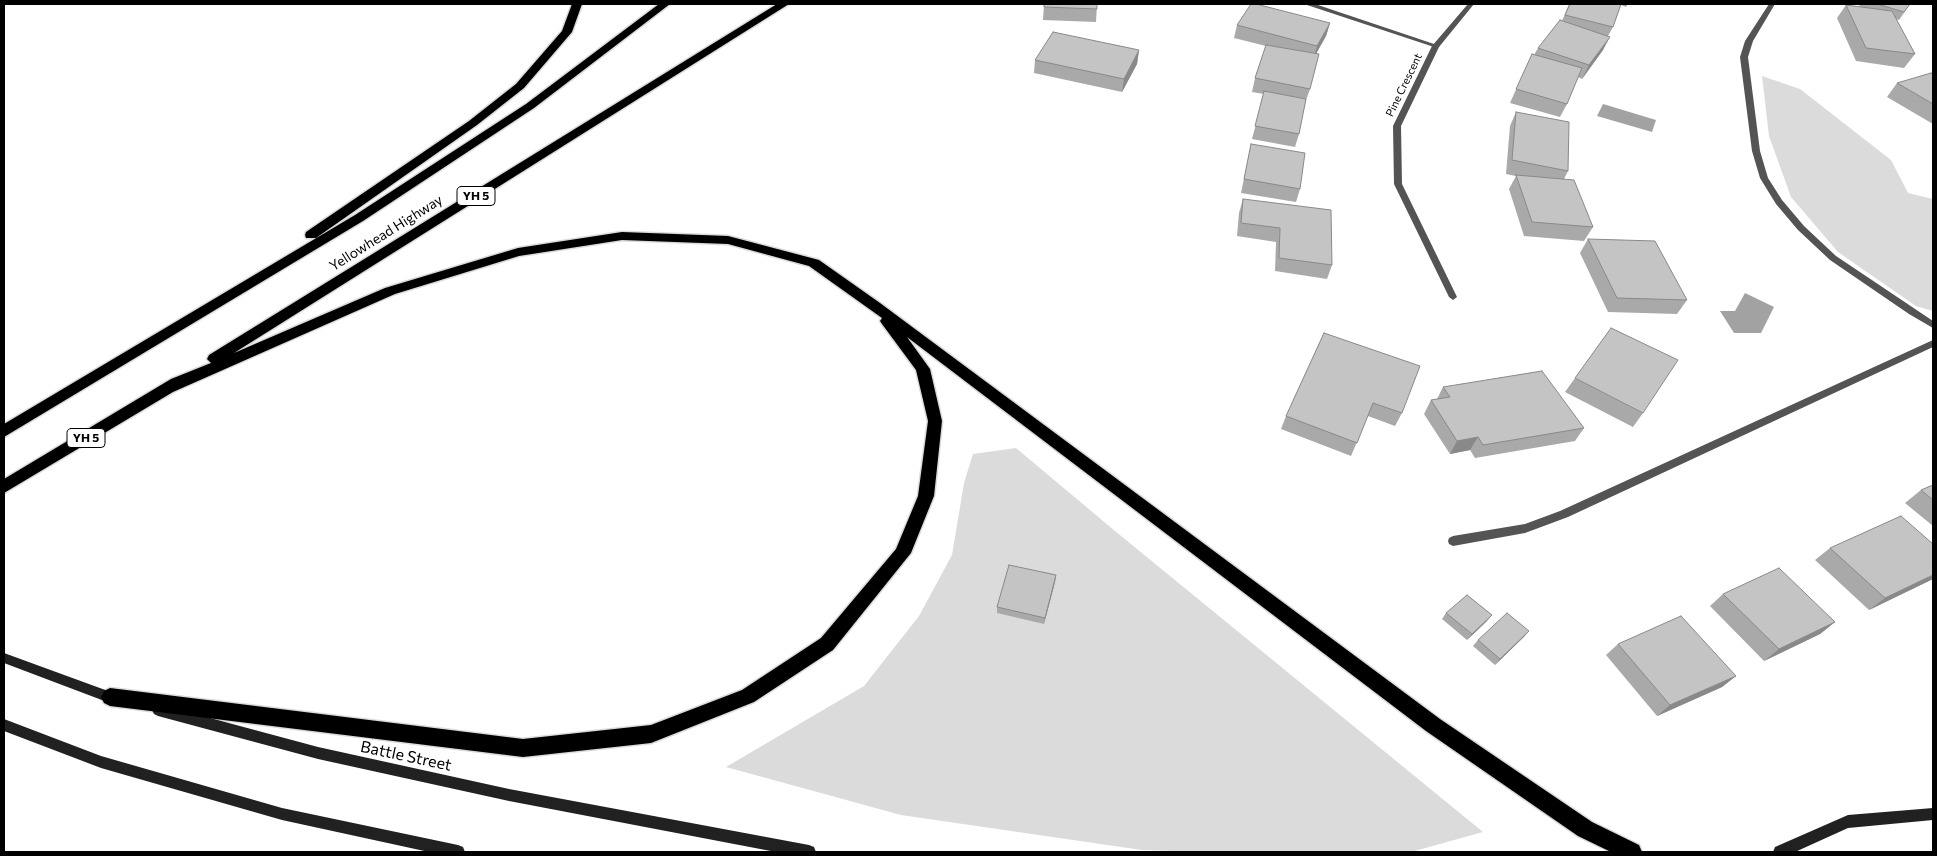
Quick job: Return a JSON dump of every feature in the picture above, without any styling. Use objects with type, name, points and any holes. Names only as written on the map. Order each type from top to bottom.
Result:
[{"type":"highway","points":[[124,359],[350,209],[473,123],[520,86],[567,32],[577,4]]},
{"type":"highway","name":"Yellowhead Highway","points":[[4,431],[359,218],[530,106],[665,4]]},
{"type":"highway","name":"Yellowhead Highway","points":[[4,487],[168,388],[784,4]]},
{"type":"highway","points":[[168,388],[390,291],[518,252],[622,236],[728,240],[814,263],[875,306],[1432,725],[1585,829],[1632,852]]},
{"type":"highway","points":[[110,697],[522,748],[651,734],[748,696],[827,644],[903,553],[926,496],[935,421],[923,369],[875,306]]},
{"type":"main road","name":"Battle Street","points":[[4,658],[110,697],[318,753],[509,795],[809,852]]},
{"type":"main road","points":[[4,725],[102,762],[282,814],[458,852]]},
{"type":"main road","points":[[1780,852],[1848,822],[1933,814]]},
{"type":"street","points":[[1309,4],[1436,46]]},
{"type":"street","name":"Pine Crescent","points":[[1453,298],[1398,184],[1397,126],[1436,46],[1471,4]]},
{"type":"street","points":[[1772,4],[1749,41],[1744,57],[1756,152],[1764,178],[1779,202],[1801,228],[1833,258],[1912,312],[1933,324]]},
{"type":"street","points":[[1453,542],[1525,528],[1564,514],[1933,342]]},
{"type":"shaded area","points":[[1762,76],[1800,89],[1891,160],[1908,193],[1933,199],[1933,311],[1916,306],[1838,252],[1791,197],[1769,136]]},
{"type":"shaded area","points":[[1603,104],[1656,120],[1652,132],[1597,116]]},
{"type":"shaded area","points":[[1745,293],[1774,307],[1761,333],[1734,333],[1720,311],[1735,311]]},
{"type":"shaded area","points":[[1016,448],[1483,832],[1411,852],[1203,852],[1142,850],[901,815],[726,767],[864,686],[919,616],[952,555],[964,483],[973,454]]},
{"type":"building","points":[[1044,4],[1097,4],[1097,9],[1044,7]]},
{"type":"building","points":[[1251,4],[1330,23],[1317,46],[1237,25]]},
{"type":"building","points":[[1570,4],[1621,4],[1613,27],[1565,15]]},
{"type":"building","points":[[1877,4],[1910,4],[1904,12]]},
{"type":"building","points":[[1846,5],[1892,11],[1915,54],[1866,48]]},
{"type":"building","points":[[1560,20],[1610,37],[1589,65],[1538,48]]},
{"type":"building","points":[[1053,32],[1139,50],[1124,79],[1035,60]]},
{"type":"building","points":[[1266,45],[1319,54],[1310,89],[1255,78]]},
{"type":"building","points":[[1532,54],[1582,68],[1567,104],[1516,89]]},
{"type":"building","points":[[1931,73],[1933,75],[1933,104],[1897,83]]},
{"type":"building","points":[[1264,91],[1306,99],[1299,134],[1255,126]]},
{"type":"building","points":[[1516,112],[1569,122],[1568,171],[1512,160]]},
{"type":"building","points":[[1251,144],[1305,153],[1300,189],[1244,179]]},
{"type":"building","points":[[1516,175],[1574,180],[1593,227],[1532,222]]},
{"type":"building","points":[[1243,199],[1331,210],[1332,265],[1279,258],[1280,228],[1241,223]]},
{"type":"building","points":[[1588,239],[1655,241],[1687,300],[1617,298]]},
{"type":"building","points":[[1611,328],[1678,360],[1643,413],[1575,378]]},
{"type":"building","points":[[1324,333],[1420,366],[1402,413],[1373,403],[1357,443],[1286,416]]},
{"type":"building","points":[[1542,371],[1584,428],[1483,445],[1478,437],[1457,441],[1431,400],[1450,397],[1443,387]]},
{"type":"building","points":[[1933,485],[1933,500],[1921,490]]},
{"type":"building","points":[[1901,516],[1933,544],[1933,575],[1885,598],[1830,548]]},
{"type":"building","points":[[1009,565],[1056,575],[1045,618],[997,607]]},
{"type":"building","points":[[1779,568],[1835,622],[1779,649],[1723,594]]},
{"type":"building","points":[[1467,595],[1492,615],[1472,634],[1446,613]]},
{"type":"building","points":[[1507,613],[1529,631],[1500,659],[1478,640]]},
{"type":"building","points":[[1681,616],[1736,676],[1670,705],[1618,644]]}]
